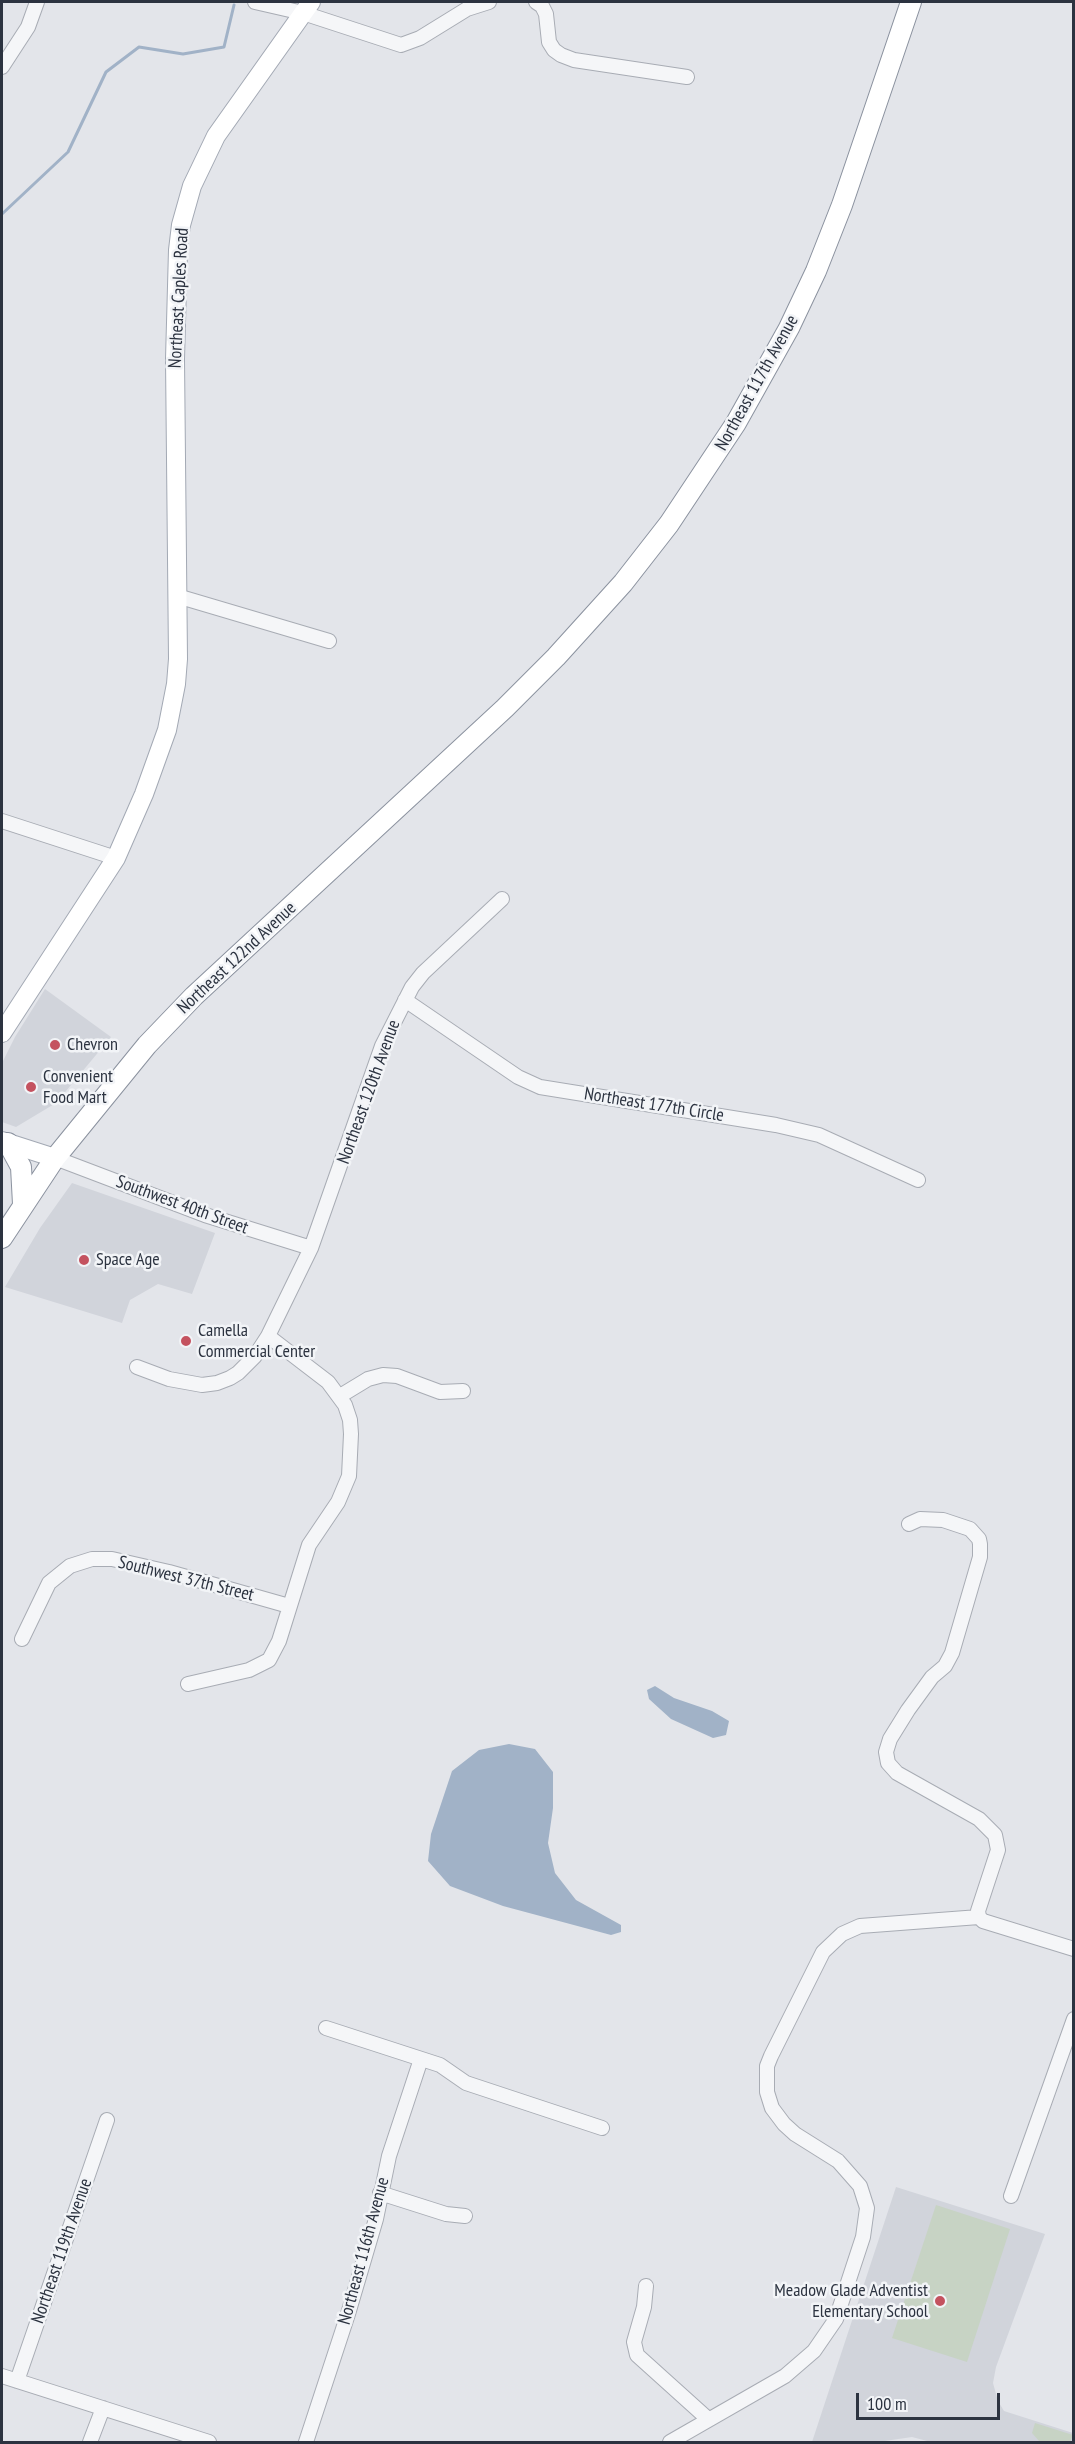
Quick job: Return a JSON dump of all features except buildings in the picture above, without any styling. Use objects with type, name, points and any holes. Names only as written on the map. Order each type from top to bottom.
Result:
[{"type":"highway","name":"Northeast 117th Avenue","points":[[505,708],[570,643],[623,583],[669,524],[711,463],[748,403],[789,328],[816,271],[842,205],[911,2]]},
{"type":"highway","name":"Northeast 122nd Avenue","points":[[2,1238],[55,1158],[147,1045],[194,996],[505,708]]},
{"type":"highway","points":[[5,1142],[21,1167],[23,1204]]},
{"type":"main road","name":"Northeast Caples Road","points":[[177,596],[175,359],[177,266],[182,225],[192,186],[216,136],[307,7]]},
{"type":"main road","points":[[2,1033],[116,858],[148,784],[173,706],[178,659],[177,596]]},
{"type":"main road","points":[[5,1142],[55,1158]]},
{"type":"street","points":[[2,68],[28,27],[37,2]]},
{"type":"street","points":[[255,2],[307,7],[401,45],[420,38],[467,9],[489,2]]},
{"type":"street","points":[[536,2],[542,6],[546,14],[549,42],[561,55],[574,60],[687,78]]},
{"type":"street","points":[[177,596],[329,642]]},
{"type":"street","points":[[2,821],[116,858]]},
{"type":"street","name":"Northeast 120th Avenue","points":[[137,1367],[186,1383],[202,1385],[217,1383],[245,1367],[268,1336],[311,1248],[382,1046],[405,999],[423,973],[501,899]]},
{"type":"street","name":"Northeast 177th Circle","points":[[405,999],[518,1077],[540,1087],[776,1125],[819,1136],[918,1180]]},
{"type":"street","name":"Southwest 40th Street","points":[[55,1158],[205,1215],[311,1248]]},
{"type":"street","points":[[188,1683],[249,1670],[268,1660],[279,1641],[309,1545],[338,1502],[349,1476],[350,1420],[340,1396],[328,1382],[268,1336]]},
{"type":"street","points":[[340,1396],[368,1379],[383,1375],[397,1376],[440,1392],[463,1391]]},
{"type":"street","points":[[909,1524],[920,1519],[943,1520],[970,1529],[980,1544],[981,1557],[952,1653],[945,1666],[932,1677],[908,1710],[890,1739],[886,1752],[888,1763],[897,1773],[979,1819],[995,1834],[998,1850],[978,1911],[979,1917],[983,1921],[1074,1949]]},
{"type":"street","name":"Southwest 37th Street","points":[[22,1639],[49,1583],[70,1566],[81,1561],[112,1559],[133,1563],[207,1581],[289,1606]]},
{"type":"street","points":[[670,2442],[799,2367],[819,2346],[839,2310],[864,2237],[867,2208],[860,2186],[838,2161],[784,2124],[772,2108],[767,2092],[767,2066],[771,2056],[823,1952],[842,1934],[860,1926],[979,1917]]},
{"type":"street","points":[[1011,2196],[1074,2019]]},
{"type":"street","points":[[326,2028],[441,2065],[466,2083],[602,2128]]},
{"type":"street","name":"Northeast 116th Avenue","points":[[306,2442],[348,2314],[376,2219],[389,2156],[421,2059]]},
{"type":"street","name":"Northeast 119th Avenue","points":[[17,2381],[107,2120]]},
{"type":"street","points":[[380,2193],[446,2214],[465,2216]]},
{"type":"street","points":[[646,2286],[644,2307],[634,2342],[637,2355],[708,2420]]},
{"type":"street","points":[[2,2376],[209,2442]]},
{"type":"street","points":[[90,2442],[103,2408]]},
{"type":"shaded area","points":[[45,989],[111,1037],[56,1103],[16,1127],[2,1122],[2,1063],[15,1037]]},
{"type":"shaded area","points":[[72,1183],[215,1233],[192,1294],[158,1284],[130,1300],[122,1323],[5,1287],[40,1228]]},
{"type":"shaded area","name":"Meadow Glade Adventist Elementary School","points":[[896,2187],[1045,2234],[996,2367],[993,2383],[998,2401],[1004,2411],[1073,2433],[1073,2442],[931,2442],[912,2437],[878,2442],[812,2442]]},
{"type":"green space","points":[[936,2205],[1010,2229],[967,2362],[892,2338]]},
{"type":"green space","points":[[1035,2423],[1073,2435],[1070,2442],[1040,2442],[1032,2433]]},
{"type":"water","points":[[655,1686],[674,1698],[712,1711],[729,1721],[726,1735],[713,1738],[671,1719],[649,1699],[647,1690]]},
{"type":"water","points":[[509,1744],[535,1749],[553,1772],[553,1808],[548,1843],[555,1873],[576,1900],[621,1925],[621,1932],[611,1935],[503,1906],[450,1886],[428,1861],[431,1834],[452,1771],[479,1750]]},
{"type":"waterway","points":[[2,214],[68,152],[106,72],[139,47],[183,54],[224,47],[234,5]]},
{"type":"place","name":"Chevron","points":[[55,1045]]},
{"type":"place","name":"Convenient Food Mart","points":[[31,1087]]},
{"type":"place","name":"Space Age","points":[[84,1260]]},
{"type":"place","name":"Camella Commercial Center","points":[[186,1341]]},
{"type":"place","name":"Meadow Glade Adventist Elementary School","points":[[940,2301]]}]
